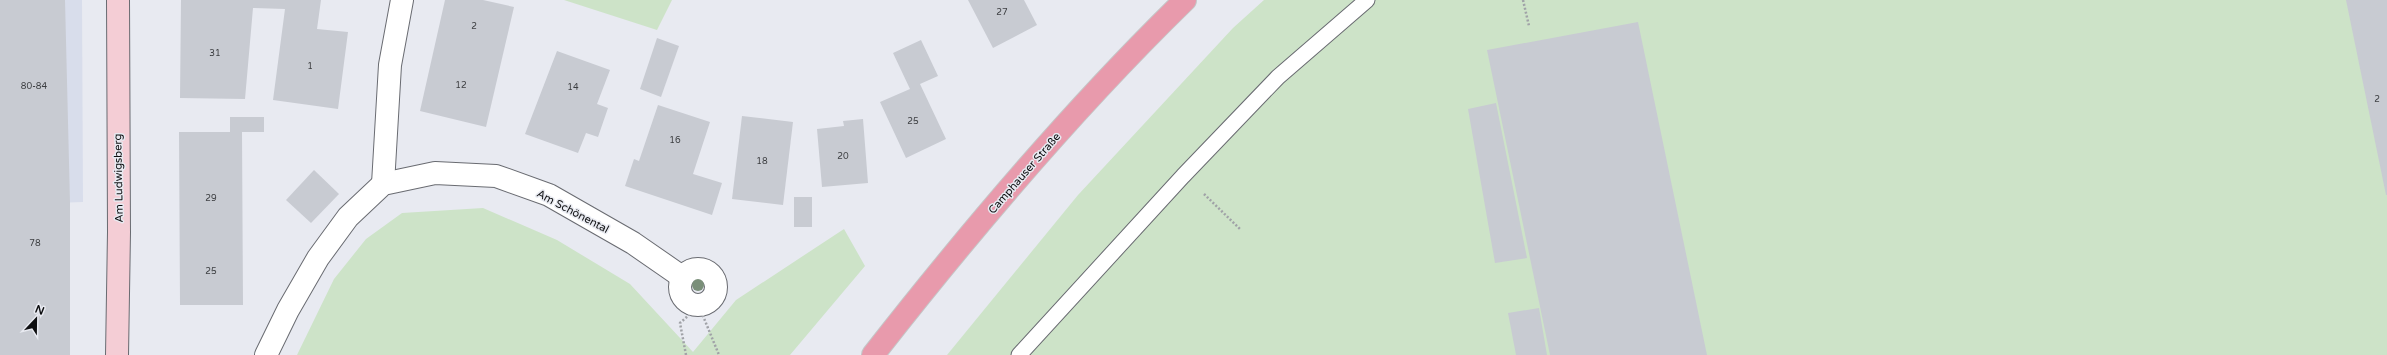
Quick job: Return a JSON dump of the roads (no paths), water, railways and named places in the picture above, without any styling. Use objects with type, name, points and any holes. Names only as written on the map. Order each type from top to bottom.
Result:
[{"type":"main road","name":"Am Ludwigsberg","points":[[117,355],[119,232],[118,0]]},
{"type":"main road","name":"Camphauser Straße","points":[[872,355],[918,296],[1047,145],[1144,40],[1185,0]]},
{"type":"street","points":[[266,355],[288,310],[318,258],[348,217],[383,184],[390,65],[402,0]]},
{"type":"street","name":"Am Schönental","points":[[383,184],[435,173],[496,176],[549,195],[633,243],[682,277]]},
{"type":"street","points":[[701,268],[711,273],[717,282],[716,293],[710,302],[698,306],[689,303],[682,296],[679,287],[682,277],[690,270],[701,268]]},
{"type":"lane","points":[[1019,355],[1183,176],[1278,77],[1367,0]]}]
